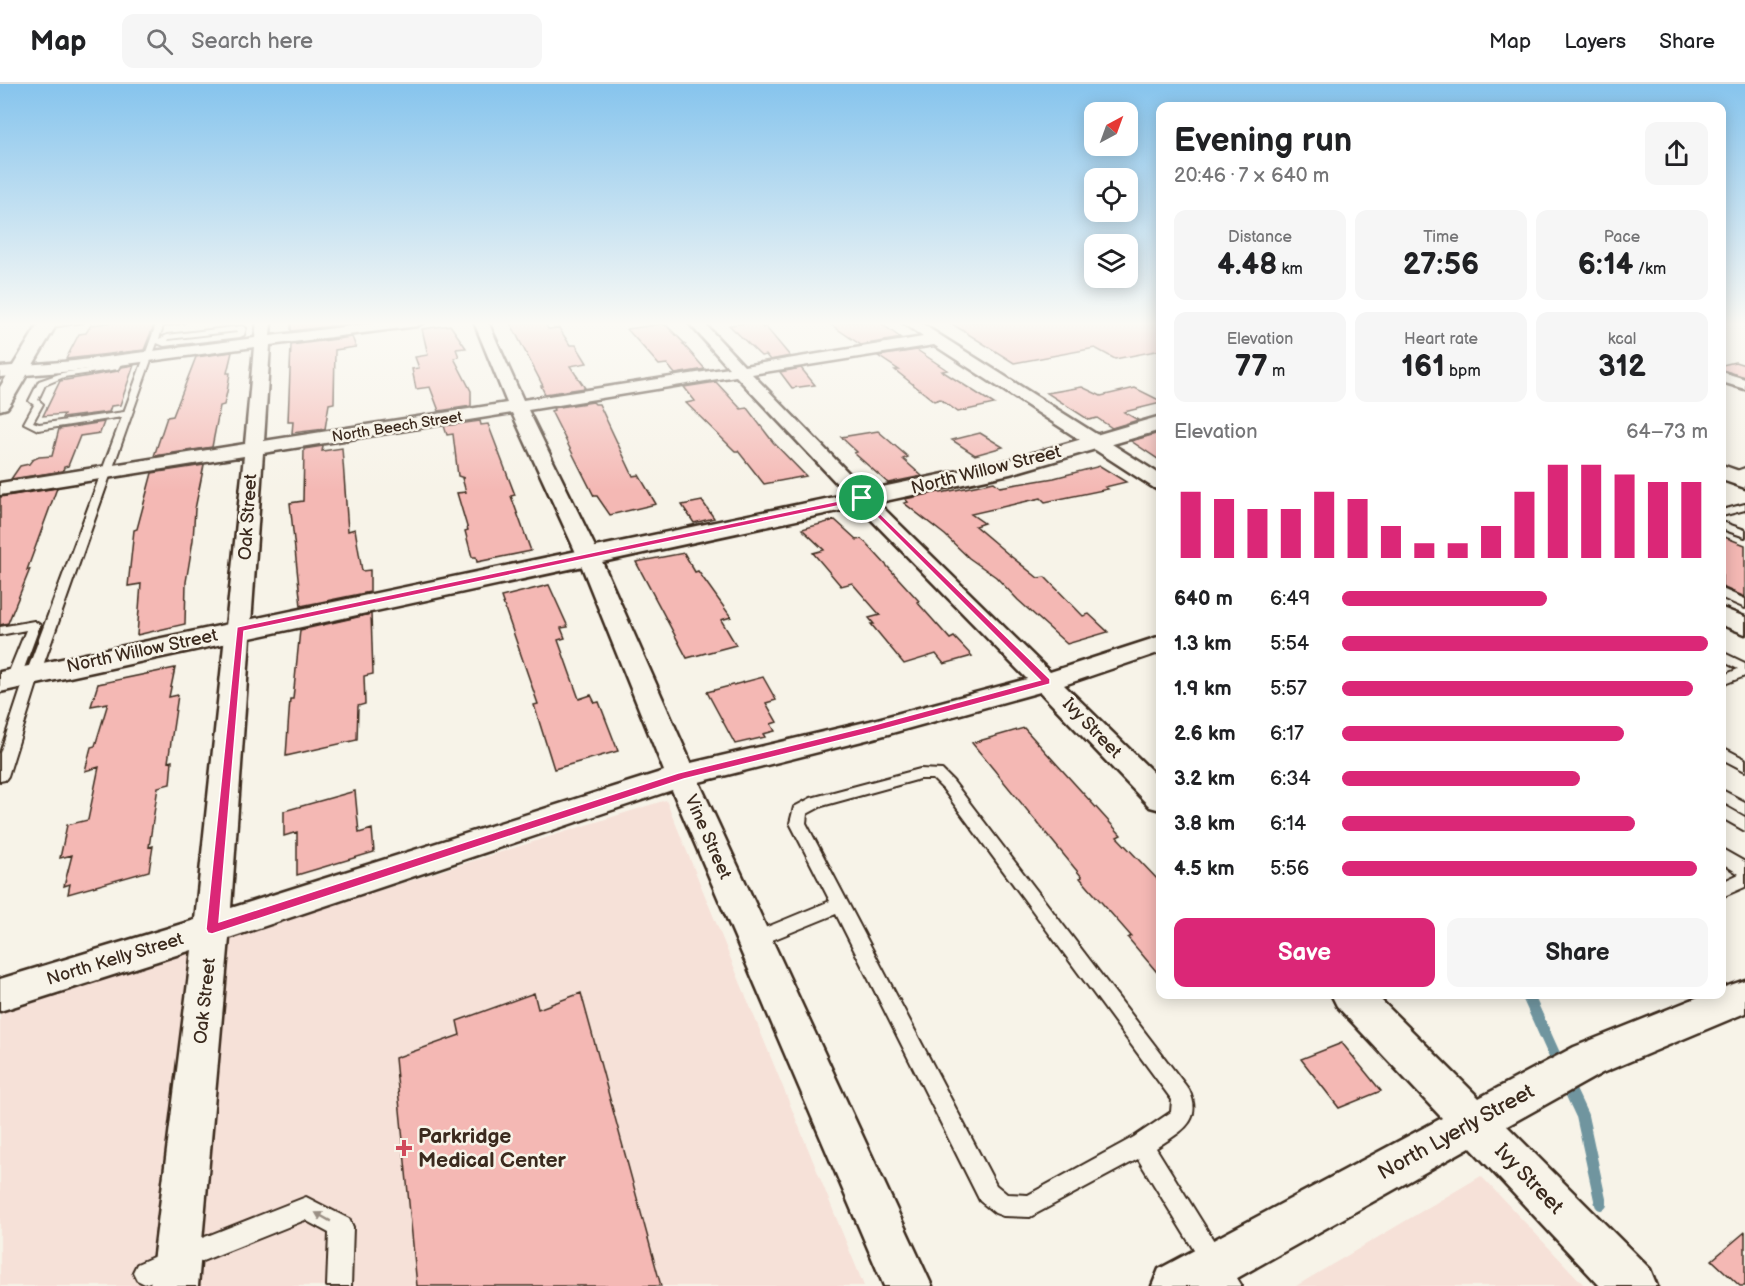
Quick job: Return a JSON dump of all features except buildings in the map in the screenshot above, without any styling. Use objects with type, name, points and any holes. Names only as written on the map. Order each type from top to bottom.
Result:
[{"type":"main road","points":[[0,404],[16,378]]},
{"type":"main road","name":"North Willow Street","points":[[15,678],[1010,467],[1156,424]]},
{"type":"street","name":"Oak Street","points":[[176,1272],[212,929],[240,629],[253,450],[255,378]]},
{"type":"street","name":"Vine Street","points":[[505,378],[589,557],[681,776],[908,1286]]},
{"type":"street","name":"North Beech Street","points":[[0,489],[697,378]]},
{"type":"street","name":"Ivy Street","points":[[746,378],[1156,794]]},
{"type":"street","points":[[994,378],[1156,481]]},
{"type":"street","points":[[1726,378],[1745,384]]},
{"type":"street","points":[[1726,617],[1745,627]]},
{"type":"street","name":"North Kelly Street","points":[[0,995],[212,929],[681,776],[870,730],[1047,681],[1156,646]]},
{"type":"street","name":"North Lyerly Street","points":[[1176,1286],[1223,1275],[1474,1122],[1588,1060],[1745,996]]},
{"type":"street","name":"Ivy Street","points":[[1355,999],[1634,1286]]},
{"type":"lane","points":[[54,378],[42,383],[33,401],[39,404],[28,423],[38,427],[126,414]]},
{"type":"lane","points":[[15,678],[108,472],[126,414],[142,378]]},
{"type":"lane","points":[[1726,512],[1745,507]]},
{"type":"lane","points":[[1726,527],[1745,534]]},
{"type":"lane","points":[[1726,595],[1745,604]]},
{"type":"lane","points":[[0,631],[34,625],[15,678],[0,776]]},
{"type":"lane","points":[[1726,658],[1745,669]]},
{"type":"lane","points":[[1726,679],[1745,669]]},
{"type":"lane","points":[[1726,754],[1745,766]]},
{"type":"lane","points":[[920,774],[937,774],[955,794],[1182,1097],[1182,1117],[1142,1145],[1030,1206],[1002,1205],[988,1193],[798,823],[800,811],[817,802],[862,789],[920,774]]},
{"type":"lane","points":[[1726,797],[1745,809]]},
{"type":"lane","points":[[1726,813],[1745,825]]},
{"type":"lane","points":[[1726,858],[1745,870]]},
{"type":"lane","points":[[1726,888],[1745,879]]},
{"type":"lane","points":[[754,940],[839,905]]},
{"type":"lane","points":[[1142,1145],[1223,1275]]},
{"type":"lane","points":[[145,1272],[176,1272],[306,1208],[341,1227],[339,1286]]},
{"type":"shaded area","name":"Parkridge Medical Center","points":[[666,800],[864,1286],[0,1286],[0,1010]]},
{"type":"shaded area","points":[[1481,1176],[1585,1286],[1296,1286]]},
{"type":"waterway","points":[[1529,999],[1559,1065]]},
{"type":"waterway","points":[[1566,1082],[1582,1116],[1601,1204]]},
{"type":"place","name":"Parkridge Medical Center","points":[[404,1148]]},
{"type":"route","points":[[862,498],[1047,681],[870,730],[681,776],[212,929],[240,629],[862,498]]}]
